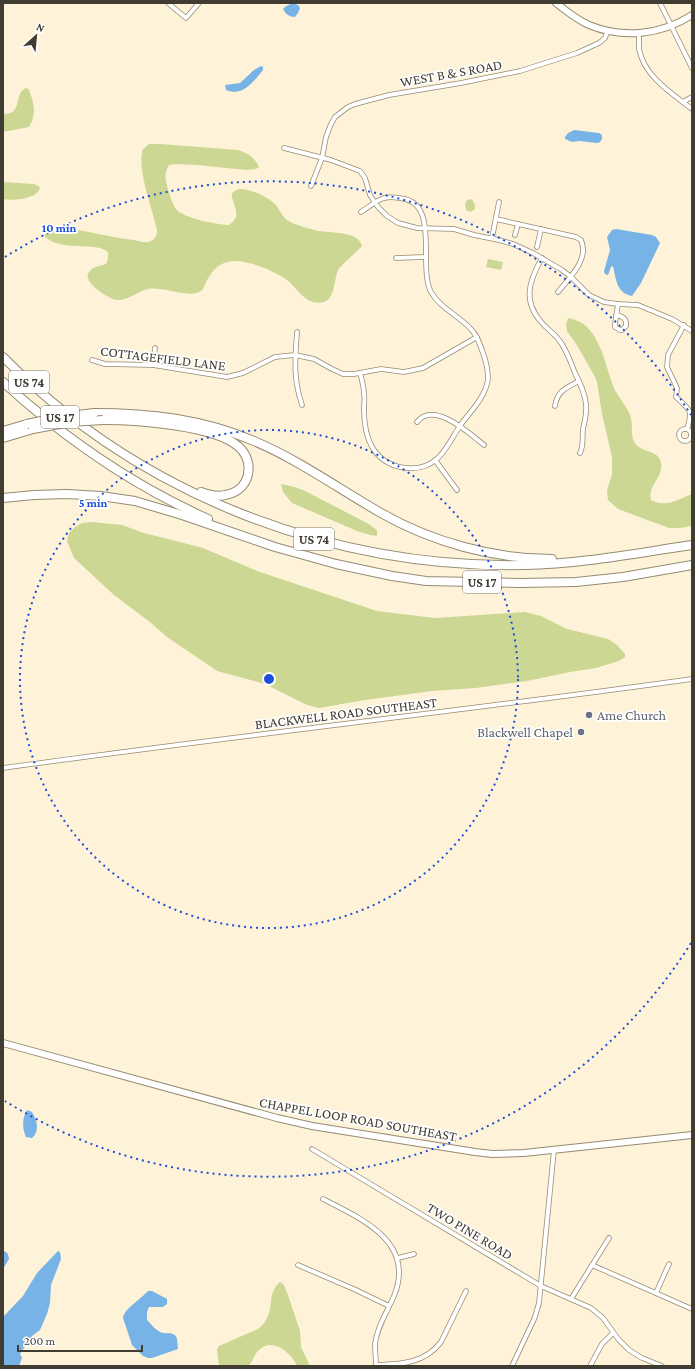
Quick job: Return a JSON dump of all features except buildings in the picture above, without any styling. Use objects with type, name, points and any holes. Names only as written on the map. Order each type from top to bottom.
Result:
[{"type":"highway","name":"US 74","points":[[3,357],[36,389],[57,406],[108,444],[134,461],[162,477],[216,503],[279,528],[336,545],[396,557],[452,563],[495,565],[559,563],[603,558]]},
{"type":"highway","name":"US 74","points":[[3,382],[63,433],[119,472],[182,507],[275,547]]},
{"type":"highway","name":"US 17","points":[[3,431],[26,424],[61,417],[94,413],[160,415],[214,427],[244,436],[295,460],[390,518],[429,535],[464,546],[494,553],[527,558],[603,558]]},
{"type":"highway","name":"US 17","points":[[3,438],[33,429],[70,422],[103,420],[153,422],[191,429],[229,440],[239,447],[248,461],[249,472],[245,482],[237,491],[226,495],[214,496],[206,494],[162,477]]},
{"type":"highway","points":[[3,498],[67,494],[120,499],[163,508],[275,547]]},
{"type":"highway","points":[[603,558],[692,545]]},
{"type":"highway","name":"US 17","points":[[275,547],[336,564],[392,576],[426,581],[520,583],[576,582],[623,577],[692,565]]},
{"type":"street","points":[[168,3],[186,18],[199,3]]},
{"type":"street","points":[[556,3],[589,25],[608,30],[639,33],[662,30],[692,15]]},
{"type":"street","points":[[660,3],[692,68]]},
{"type":"street","name":"WEST B & S ROAD","points":[[311,186],[322,158],[326,137],[331,124],[336,117],[348,107],[389,95],[461,84],[520,71],[577,53],[599,43],[605,38],[608,30]]},
{"type":"street","points":[[639,33],[639,48],[642,59],[650,73],[665,88],[692,109]]},
{"type":"street","points":[[683,102],[692,97]]},
{"type":"street","points":[[284,148],[322,158],[360,171],[365,178],[368,191],[375,203],[382,212],[398,223],[425,229],[450,228],[520,246],[571,277],[589,295],[604,302],[638,305],[653,310],[684,325],[692,331]]},
{"type":"street","points":[[360,373],[364,393],[366,430],[372,446],[380,457],[391,464],[402,468],[420,467],[435,460],[443,452],[480,399],[487,384],[487,368],[477,338],[466,325],[442,305],[434,296],[427,279],[424,217],[420,210],[411,201],[391,196],[386,197],[361,212]]},
{"type":"street","points":[[492,238],[499,202]]},
{"type":"street","points":[[496,219],[576,237],[581,240],[583,247],[582,254],[577,267],[571,277],[558,292]]},
{"type":"street","points":[[515,235],[518,224]]},
{"type":"street","points":[[537,247],[541,229]]},
{"type":"street","points":[[396,258],[425,257]]},
{"type":"street","points":[[542,258],[531,281],[529,291],[531,306],[537,317],[554,334],[565,349],[585,396],[587,410],[580,452]]},
{"type":"street","points":[[616,315],[618,304]]},
{"type":"street","points":[[684,325],[668,355],[667,367],[677,388],[676,397],[687,406],[690,412],[690,420],[687,429]]},
{"type":"street","points":[[297,332],[295,380],[302,405]]},
{"type":"street","name":"COTTAGEFIELD LANE","points":[[92,360],[105,364],[153,365],[227,377],[243,373],[276,357],[295,354],[314,359],[337,372],[348,374],[376,370],[404,372],[428,366],[477,338]]},
{"type":"street","points":[[153,365],[155,348]]},
{"type":"street","points":[[555,406],[559,393],[579,381]]},
{"type":"street","points":[[417,422],[424,416],[433,415],[449,420],[460,426],[484,445]]},
{"type":"street","points":[[435,460],[457,490]]},
{"type":"street","name":"BLACKWELL ROAD SOUTHEAST","points":[[3,768],[692,679]]},
{"type":"street","name":"CHAPPEL LOOP ROAD SOUTHEAST","points":[[3,1043],[239,1109],[295,1122],[492,1154],[524,1153],[692,1135]]},
{"type":"street","name":"TWO PINE ROAD","points":[[312,1149],[541,1286],[596,1312],[603,1318],[624,1346],[642,1358],[662,1366]]},
{"type":"street","points":[[512,1366],[535,1317],[541,1286],[554,1150]]},
{"type":"street","points":[[323,1199],[376,1229],[387,1239],[398,1258],[399,1273],[394,1294],[383,1319],[375,1345],[376,1366],[407,1363],[418,1360],[435,1350],[441,1342],[466,1291]]},
{"type":"street","points":[[570,1299],[609,1238]]},
{"type":"street","points":[[398,1258],[414,1254]]},
{"type":"street","points":[[656,1293],[669,1264]]},
{"type":"street","points":[[298,1265],[389,1306]]},
{"type":"street","points":[[592,1265],[692,1309]]},
{"type":"street","points":[[590,1366],[602,1344],[613,1333]]},
{"type":"green space","points":[[26,88],[29,90],[34,108],[32,122],[29,127],[3,132],[3,114],[14,111],[20,94]]},
{"type":"green space","points":[[149,144],[238,150],[251,156],[259,167],[256,169],[246,170],[197,165],[169,165],[166,171],[166,183],[170,197],[176,209],[185,215],[217,224],[229,225],[236,217],[232,193],[238,189],[244,189],[269,199],[276,205],[284,217],[292,223],[318,231],[350,235],[360,241],[362,246],[338,270],[334,288],[328,300],[317,303],[306,299],[289,282],[279,275],[255,265],[236,261],[221,264],[208,278],[203,289],[197,293],[191,294],[161,289],[148,289],[125,299],[117,300],[98,290],[90,282],[88,274],[93,268],[106,264],[108,252],[95,247],[52,242],[45,237],[44,233],[49,228],[60,228],[144,242],[153,240],[157,230],[143,177],[141,157],[143,149]]},
{"type":"green space","points":[[3,182],[34,184],[40,187],[39,191],[30,197],[13,200],[3,199]]},
{"type":"green space","points":[[472,199],[475,209],[471,212],[466,210],[465,204],[467,200]]},
{"type":"green space","points":[[488,259],[503,262],[501,270],[486,267]]},
{"type":"green space","points":[[568,318],[579,321],[587,327],[594,336],[603,356],[614,388],[630,415],[632,436],[635,444],[659,458],[661,468],[651,490],[651,500],[667,503],[692,494],[692,526],[669,528],[618,509],[608,500],[607,490],[612,475],[612,457],[602,414],[597,382],[578,347],[567,331],[566,325]]},
{"type":"green space","points":[[281,484],[305,491],[367,523],[377,530],[377,536],[357,531],[292,503],[283,492]]},
{"type":"green space","points":[[92,522],[122,525],[144,533],[203,548],[257,571],[377,611],[435,618],[525,612],[541,616],[567,629],[608,639],[617,645],[625,654],[625,657],[619,661],[596,668],[527,681],[476,688],[432,691],[319,708],[307,705],[265,684],[217,671],[167,637],[114,595],[74,558],[67,541],[69,533],[75,527],[82,523]]},
{"type":"green space","points":[[280,1282],[284,1285],[288,1295],[300,1331],[301,1347],[310,1366],[296,1366],[293,1359],[285,1351],[269,1345],[264,1346],[259,1350],[248,1366],[219,1366],[217,1349],[219,1346],[258,1329],[265,1322],[268,1316],[272,1294]]},
{"type":"water","points":[[292,3],[298,5],[300,8],[295,17],[288,15],[283,9]]},
{"type":"water","points":[[261,66],[263,67],[263,70],[243,90],[232,92],[226,90],[225,85],[240,83],[254,70]]},
{"type":"water","points":[[574,130],[599,133],[602,135],[602,139],[597,143],[579,141],[572,142],[565,139],[568,133]]},
{"type":"water","points":[[616,229],[652,235],[656,237],[660,243],[641,283],[632,296],[623,292],[620,288],[616,280],[613,266],[611,267],[608,275],[605,274],[604,271],[610,250],[607,237],[612,230]]},
{"type":"water","points":[[27,1110],[32,1112],[37,1125],[35,1135],[32,1138],[26,1137],[24,1131],[23,1120]]},
{"type":"water","points":[[5,1251],[8,1254],[9,1259],[3,1269],[3,1252]]},
{"type":"water","points":[[58,1251],[60,1252],[61,1259],[51,1285],[50,1303],[40,1330],[32,1336],[20,1354],[22,1358],[19,1366],[3,1366],[3,1317],[23,1296],[37,1273]]},
{"type":"water","points":[[148,1291],[152,1291],[167,1299],[167,1304],[163,1307],[149,1307],[147,1312],[147,1320],[159,1331],[176,1336],[178,1349],[152,1358],[143,1356],[132,1345],[123,1318],[126,1311]]},
{"type":"place","name":"Ame Church","points":[[589,715]]},
{"type":"place","name":"Blackwell Chapel","points":[[581,732]]}]
